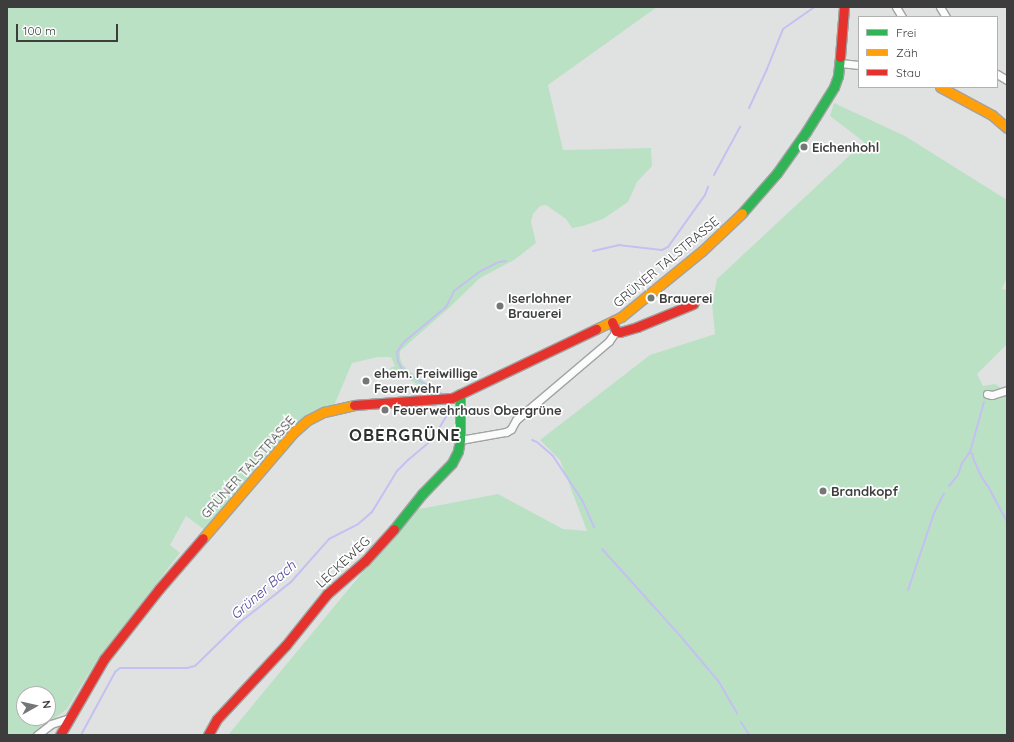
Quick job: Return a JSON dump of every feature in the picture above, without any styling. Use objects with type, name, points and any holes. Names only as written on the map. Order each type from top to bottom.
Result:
[{"type":"main road","name":"GRÜNER TALSTRASSE","points":[[60,735],[104,659],[154,595],[209,529],[300,426],[314,416],[342,406],[443,400],[456,396],[612,322],[628,312],[702,251],[753,202],[777,173],[808,129],[834,87],[838,76],[840,63],[844,7]]},
{"type":"main road","points":[[942,88],[992,114],[1007,128]]},
{"type":"main road","points":[[612,322],[616,331],[620,332],[637,327],[693,304]]},
{"type":"main road","name":"LECKEWEG","points":[[208,735],[217,719],[286,646],[327,594],[365,561],[394,530],[422,494],[452,463],[458,452],[460,440],[456,396]]},
{"type":"street","points":[[896,7],[901,16]]},
{"type":"street","points":[[940,7],[945,16]]},
{"type":"street","points":[[840,63],[858,65]]},
{"type":"street","points":[[998,75],[1007,80]]},
{"type":"street","points":[[460,440],[506,432],[512,429],[516,420],[609,341],[616,331]]},
{"type":"street","points":[[986,394],[992,395],[1007,390]]},
{"type":"street","points":[[37,735],[51,724],[70,718]]},
{"type":"green space","points":[[7,7],[657,7],[548,85],[563,150],[651,148],[652,166],[637,182],[628,202],[603,219],[572,228],[566,219],[546,205],[540,206],[533,214],[531,222],[536,243],[514,260],[480,278],[450,307],[400,351],[402,364],[409,371],[448,397],[433,400],[431,395],[412,381],[392,375],[390,368],[395,366],[391,357],[378,357],[352,363],[333,408],[314,415],[206,531],[186,516],[170,545],[180,553],[97,660],[67,709],[56,717],[56,686],[16,686],[16,726],[44,726],[32,735],[7,735]]},
{"type":"green space","points":[[834,103],[905,136],[1007,200],[1007,277],[1002,289],[1007,290],[1007,344],[977,374],[983,386],[995,384],[1007,392],[1007,735],[228,735],[414,510],[498,494],[563,529],[587,531],[560,460],[540,440],[650,355],[715,334],[712,304],[717,279],[864,142],[830,116]]},
{"type":"waterway","name":"Grüner Bach","points":[[749,108],[783,29],[814,7]]},
{"type":"waterway","name":"Grüner Bach","points":[[714,175],[740,127]]},
{"type":"waterway","name":"Grüner Bach","points":[[593,251],[618,245],[662,250],[668,247],[705,195],[708,187]]},
{"type":"waterway","name":"Grüner Bach","points":[[444,395],[403,371],[398,361],[397,352],[404,342],[446,307],[454,291],[481,271],[499,262],[506,261]]},
{"type":"waterway","name":"Grüner Bach","points":[[81,735],[115,672],[120,668],[187,668],[195,666],[239,623],[291,582],[329,539],[357,525],[372,512],[397,471],[433,439],[448,413],[450,405],[447,401]]},
{"type":"waterway","points":[[984,402],[970,452],[973,455],[981,476],[1007,522]]},
{"type":"waterway","points":[[532,440],[537,442],[553,456],[582,500],[594,527]]},
{"type":"waterway","points":[[949,486],[958,475],[962,463],[970,452]]},
{"type":"waterway","points":[[908,590],[934,513],[944,493]]},
{"type":"waterway","points":[[602,549],[682,638],[719,682],[737,713]]},
{"type":"waterway","points":[[741,722],[749,735]]},
{"type":"traffic: fast","points":[[742,213],[777,173],[806,132],[834,87],[838,76],[840,57]]},
{"type":"traffic: fast","points":[[394,529],[422,494],[452,463],[458,451],[460,440],[460,394]]},
{"type":"traffic: slow","points":[[942,88],[992,115],[1007,128]]},
{"type":"traffic: slow","points":[[596,329],[621,317],[702,251],[742,213]]},
{"type":"traffic: slow","points":[[203,538],[294,432],[308,420],[324,412],[354,405]]},
{"type":"traffic: jam","points":[[840,57],[844,7]]},
{"type":"traffic: jam","points":[[612,322],[616,331],[620,332],[637,327],[693,304]]},
{"type":"traffic: jam","points":[[354,405],[452,398],[596,329]]},
{"type":"traffic: jam","points":[[208,735],[217,719],[286,645],[327,594],[365,561],[394,529]]},
{"type":"traffic: jam","points":[[60,735],[104,659],[159,589],[203,538]]},
{"type":"place","name":"Eichenhohl","points":[[804,147]]},
{"type":"place","name":"Brauerei","points":[[651,298]]},
{"type":"place","name":"Iserlohner Brauerei","points":[[500,306]]},
{"type":"place","name":"ehem. Freiwillige Feuerwehr","points":[[366,381]]},
{"type":"place","name":"Feuerwehrhaus Obergrüne","points":[[385,410]]},
{"type":"place","name":"Brandkopf","points":[[823,491]]},
{"type":"district","name":"OBERGRÜNE","points":[[405,435]]}]
